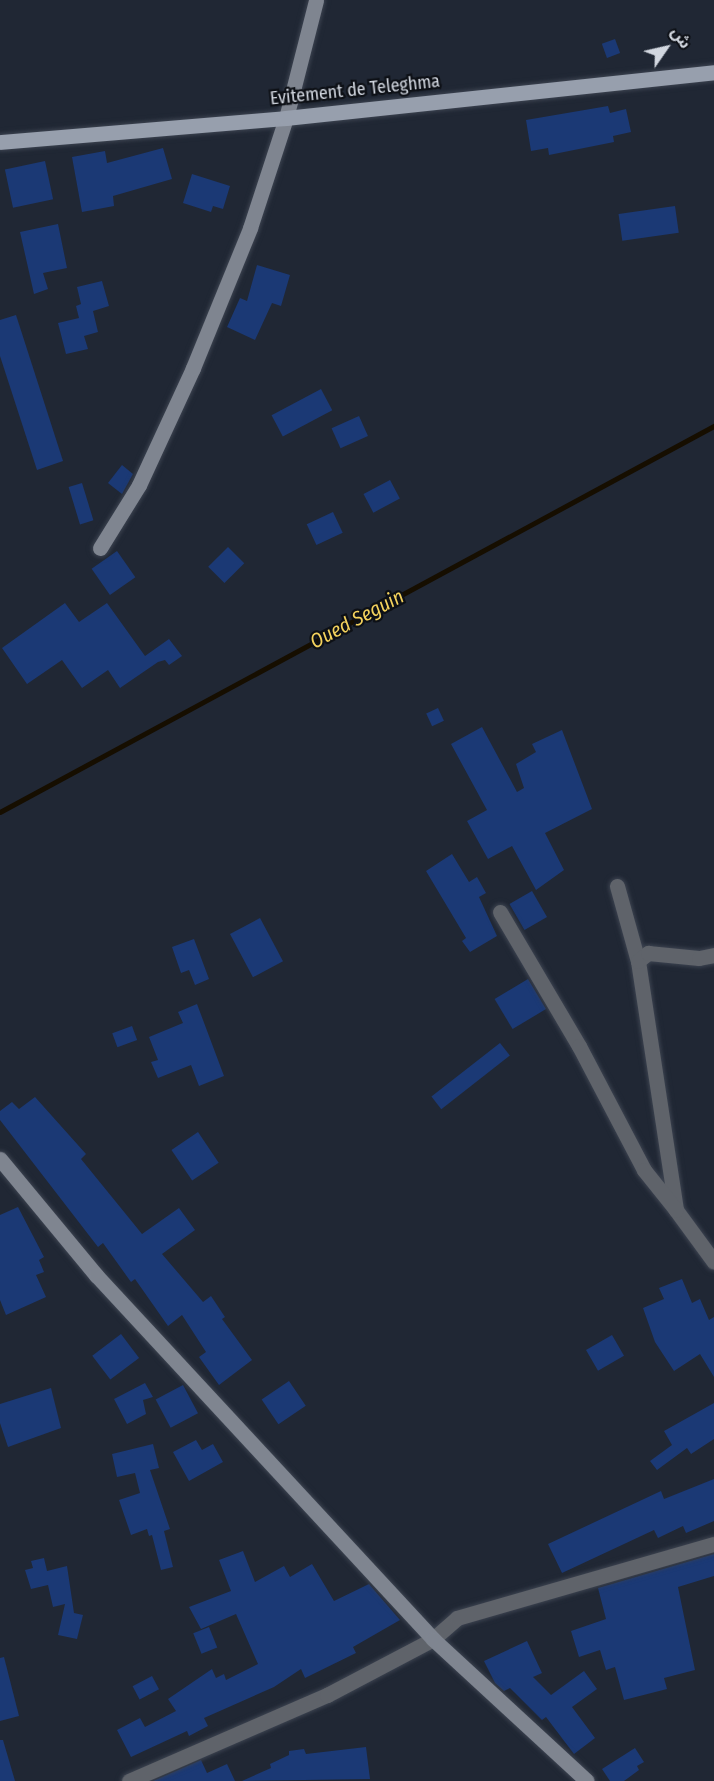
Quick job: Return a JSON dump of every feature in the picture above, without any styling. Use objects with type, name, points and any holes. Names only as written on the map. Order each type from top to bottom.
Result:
[{"type":"main road","points":[[100,548],[139,485],[193,368],[250,228],[286,118],[316,0]]},
{"type":"main road","name":"Evitement de Teleghma","points":[[0,142],[286,118],[714,72]]},
{"type":"main road","points":[[0,1159],[96,1275],[433,1639],[587,1781]]},
{"type":"street","points":[[617,886],[638,961],[676,1210]]},
{"type":"street","points":[[500,912],[579,1046],[644,1170],[714,1262]]},
{"type":"street","points":[[638,961],[648,953],[699,958],[714,955]]},
{"type":"street","points":[[129,1781],[327,1695],[433,1639],[457,1618],[714,1544]]},
{"type":"building","points":[[615,39],[620,53],[607,58],[602,44]]},
{"type":"building","points":[[608,106],[610,113],[626,109],[631,132],[613,136],[614,142],[549,155],[548,148],[531,151],[526,120]]},
{"type":"building","points":[[163,148],[172,179],[113,196],[114,206],[82,212],[72,157],[105,151],[107,163]]},
{"type":"building","points":[[45,161],[53,199],[13,208],[5,170]]},
{"type":"building","points":[[192,174],[230,186],[223,209],[213,206],[211,212],[183,203]]},
{"type":"building","points":[[675,206],[679,233],[622,241],[619,214]]},
{"type":"building","points":[[58,224],[67,268],[43,273],[48,289],[34,294],[20,232]]},
{"type":"building","points":[[257,265],[290,275],[281,306],[272,303],[255,340],[227,327],[240,298],[247,301]]},
{"type":"building","points":[[102,281],[109,306],[93,311],[98,332],[84,336],[88,349],[66,354],[58,323],[79,318],[76,306],[81,304],[77,287]]},
{"type":"building","points":[[16,315],[63,461],[37,470],[0,356],[0,320]]},
{"type":"building","points":[[321,389],[332,410],[283,436],[272,415]]},
{"type":"building","points":[[359,416],[368,436],[341,448],[332,428]]},
{"type":"building","points":[[122,465],[133,474],[122,494],[108,483]]},
{"type":"building","points":[[390,480],[400,499],[373,513],[364,494]]},
{"type":"building","points":[[82,483],[93,520],[80,524],[69,487]]},
{"type":"building","points":[[333,512],[343,533],[316,545],[307,524]]},
{"type":"building","points":[[228,547],[244,563],[224,583],[208,567]]},
{"type":"building","points":[[117,551],[135,577],[110,595],[92,569]]},
{"type":"building","points":[[65,603],[79,622],[107,603],[145,656],[169,639],[182,656],[169,665],[165,660],[158,662],[120,688],[108,670],[82,688],[62,660],[27,684],[2,648]]},
{"type":"building","points":[[438,708],[444,721],[432,726],[426,713]]},
{"type":"building","points":[[482,727],[517,792],[524,788],[516,764],[536,752],[532,744],[562,730],[592,809],[545,833],[564,870],[536,890],[512,846],[488,859],[467,821],[487,810],[451,744]]},
{"type":"building","points":[[452,854],[469,882],[477,877],[486,893],[479,897],[497,936],[470,952],[462,941],[466,938],[426,871]]},
{"type":"building","points":[[532,891],[547,917],[524,930],[509,904]]},
{"type":"building","points":[[260,918],[283,961],[253,977],[230,934]]},
{"type":"building","points":[[194,939],[209,979],[195,985],[189,970],[181,973],[172,947]]},
{"type":"building","points":[[528,979],[546,1009],[513,1029],[495,999]]},
{"type":"building","points":[[197,1004],[224,1076],[199,1086],[191,1065],[158,1078],[151,1062],[158,1060],[149,1037],[183,1023],[178,1012]]},
{"type":"building","points":[[132,1026],[137,1040],[117,1047],[112,1033]]},
{"type":"building","points":[[500,1043],[510,1056],[441,1109],[431,1097]]},
{"type":"building","points":[[35,1097],[86,1154],[81,1159],[142,1234],[179,1208],[195,1230],[162,1254],[203,1302],[211,1296],[225,1317],[222,1319],[252,1360],[219,1385],[199,1357],[206,1352],[182,1315],[168,1326],[135,1279],[131,1282],[103,1243],[98,1247],[0,1120],[0,1111],[12,1102],[19,1109]]},
{"type":"building","points":[[198,1132],[219,1163],[192,1181],[171,1150]]},
{"type":"building","points":[[18,1207],[44,1257],[39,1260],[44,1272],[36,1275],[46,1297],[6,1315],[0,1300],[0,1215]]},
{"type":"building","points":[[682,1279],[692,1303],[700,1299],[709,1320],[714,1317],[714,1377],[700,1354],[674,1371],[655,1342],[643,1308],[664,1299],[659,1288]]},
{"type":"building","points":[[121,1334],[139,1358],[110,1380],[92,1356]]},
{"type":"building","points":[[612,1335],[624,1356],[598,1371],[586,1350]]},
{"type":"building","points":[[289,1381],[306,1406],[278,1424],[262,1399]]},
{"type":"building","points":[[145,1383],[153,1397],[143,1400],[146,1414],[127,1424],[114,1399]]},
{"type":"building","points":[[183,1385],[198,1413],[171,1428],[156,1400]]},
{"type":"building","points":[[51,1388],[61,1428],[8,1447],[0,1423],[0,1404]]},
{"type":"building","points":[[714,1403],[714,1439],[691,1454],[687,1448],[657,1470],[650,1461],[672,1445],[664,1431]]},
{"type":"building","points":[[196,1440],[202,1450],[213,1444],[223,1462],[189,1481],[173,1452]]},
{"type":"building","points":[[153,1444],[159,1468],[150,1470],[170,1529],[164,1531],[173,1567],[161,1570],[152,1535],[149,1536],[147,1529],[131,1535],[119,1500],[140,1493],[135,1473],[117,1477],[112,1454]]},
{"type":"building","points":[[714,1479],[714,1521],[686,1533],[683,1526],[658,1538],[654,1530],[562,1573],[548,1544],[661,1491],[664,1499]]},
{"type":"building","points":[[243,1551],[255,1582],[284,1566],[290,1577],[312,1564],[334,1601],[369,1584],[400,1620],[353,1647],[356,1653],[305,1678],[301,1669],[274,1687],[204,1718],[208,1726],[189,1736],[187,1731],[131,1757],[117,1730],[140,1718],[145,1727],[176,1711],[168,1699],[212,1669],[216,1678],[224,1674],[226,1680],[258,1664],[236,1614],[201,1629],[189,1607],[231,1591],[219,1560]]},
{"type":"building","points":[[714,1554],[714,1576],[678,1587],[695,1670],[664,1678],[667,1689],[624,1700],[615,1667],[606,1670],[600,1650],[579,1657],[571,1631],[606,1619],[598,1588]]},
{"type":"building","points":[[44,1558],[47,1571],[67,1566],[74,1613],[83,1615],[77,1639],[58,1635],[65,1604],[53,1607],[48,1585],[31,1589],[25,1570],[33,1568],[31,1561]]},
{"type":"building","points":[[209,1627],[217,1647],[201,1654],[193,1633]]},
{"type":"building","points":[[527,1641],[542,1673],[533,1677],[551,1695],[584,1671],[597,1689],[572,1707],[595,1738],[574,1754],[546,1717],[542,1720],[510,1688],[504,1691],[495,1683],[484,1661]]},
{"type":"building","points":[[4,1657],[19,1716],[0,1721],[0,1658]]},
{"type":"building","points":[[152,1676],[159,1689],[140,1700],[133,1686]]},
{"type":"building","points":[[0,1740],[3,1740],[15,1781],[0,1781]]},
{"type":"building","points":[[366,1747],[370,1779],[242,1781],[271,1768],[270,1764],[289,1755],[289,1751],[304,1749],[306,1754]]},
{"type":"building","points":[[635,1748],[644,1762],[637,1766],[639,1770],[624,1781],[610,1781],[602,1769]]},
{"type":"building","points":[[201,1760],[207,1773],[227,1764],[235,1781],[153,1781]]},
{"type":"waterway","name":"Oued Seguin","points":[[0,812],[714,426]]}]
